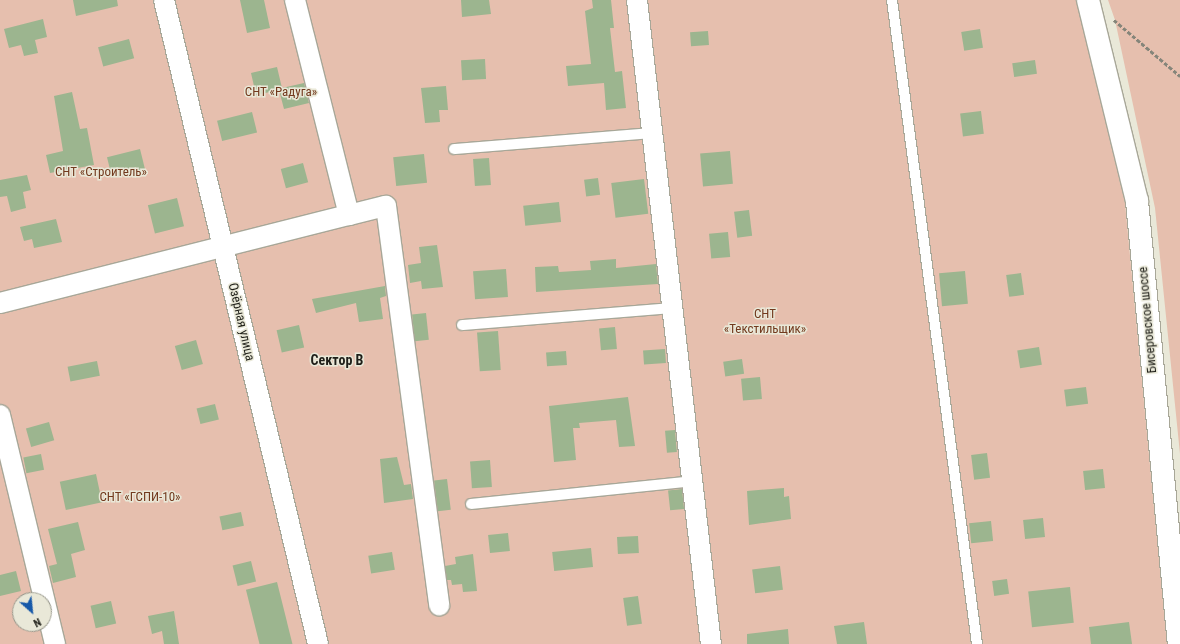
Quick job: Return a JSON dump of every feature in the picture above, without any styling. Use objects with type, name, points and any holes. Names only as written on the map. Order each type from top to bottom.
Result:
[{"type":"main road","name":"Бисеровское шоссе","points":[[1088,0],[1137,201],[1179,644]]},
{"type":"street","name":"Озёрная улица","points":[[164,0],[318,644]]},
{"type":"street","points":[[295,0],[349,215]]},
{"type":"street","points":[[637,0],[711,644]]},
{"type":"street","points":[[0,303],[386,206],[439,605]]},
{"type":"street","points":[[0,415],[55,644]]},
{"type":"lane","points":[[892,0],[977,644]]},
{"type":"lane","points":[[454,149],[653,133]]},
{"type":"lane","points":[[462,325],[673,308]]},
{"type":"lane","points":[[471,504],[692,481]]},
{"type":"path","points":[[1111,18],[1180,76]]},
{"type":"green space","name":"СНТ «Текстильщик»","points":[[0,0],[1076,0],[1125,203],[1167,644],[0,644]]},
{"type":"green space","points":[[1108,0],[1180,0],[1180,454],[1155,208],[1115,20]]},
{"type":"building","points":[[73,0],[117,0],[118,6],[76,16]]},
{"type":"building","points":[[240,0],[264,0],[270,28],[247,33]]},
{"type":"building","points":[[461,0],[489,0],[491,14],[462,17]]},
{"type":"building","points":[[592,0],[611,0],[614,28],[610,28],[615,72],[622,71],[626,108],[606,110],[604,83],[568,86],[566,66],[591,64],[585,11],[593,8]]},
{"type":"building","points":[[43,19],[47,37],[35,40],[38,53],[24,56],[21,45],[9,48],[4,29]]},
{"type":"building","points":[[980,29],[983,48],[964,51],[961,32]]},
{"type":"building","points":[[708,31],[709,45],[691,46],[690,32]]},
{"type":"building","points":[[129,39],[134,58],[103,67],[98,47]]},
{"type":"building","points":[[485,59],[486,79],[462,80],[461,60]]},
{"type":"building","points":[[1035,60],[1037,74],[1014,77],[1012,63]]},
{"type":"building","points":[[277,67],[282,88],[304,83],[309,103],[284,109],[279,90],[256,95],[251,73]]},
{"type":"building","points":[[446,86],[448,110],[439,110],[440,122],[425,123],[421,88]]},
{"type":"building","points":[[72,92],[80,129],[87,128],[94,165],[50,173],[46,155],[63,151],[54,96]]},
{"type":"building","points":[[981,111],[984,134],[963,136],[960,114]]},
{"type":"building","points":[[252,112],[257,132],[222,141],[217,121]]},
{"type":"building","points":[[140,149],[145,169],[112,178],[107,157]]},
{"type":"building","points":[[730,151],[733,184],[703,186],[700,154]]},
{"type":"building","points":[[424,154],[427,183],[396,186],[393,157]]},
{"type":"building","points":[[489,158],[491,185],[475,186],[473,159]]},
{"type":"building","points":[[303,163],[308,182],[286,188],[281,169]]},
{"type":"building","points":[[27,175],[31,190],[23,192],[26,208],[11,212],[7,196],[0,197],[0,180]]},
{"type":"building","points":[[598,178],[600,195],[586,197],[584,180]]},
{"type":"building","points":[[644,179],[648,214],[616,218],[611,183]]},
{"type":"building","points":[[177,198],[184,226],[155,233],[148,205]]},
{"type":"building","points":[[559,202],[561,222],[525,226],[523,206]]},
{"type":"building","points":[[749,210],[752,236],[737,238],[734,212]]},
{"type":"building","points":[[56,219],[62,242],[34,248],[32,239],[24,241],[20,227]]},
{"type":"building","points":[[728,232],[730,257],[711,259],[709,234]]},
{"type":"building","points":[[437,245],[443,287],[422,289],[421,281],[410,283],[408,265],[421,263],[419,247]]},
{"type":"building","points":[[616,259],[616,268],[656,264],[658,284],[536,292],[535,267],[558,266],[559,272],[591,270],[590,261]]},
{"type":"building","points":[[506,269],[508,297],[475,299],[473,271]]},
{"type":"building","points":[[965,271],[968,304],[942,306],[939,273]]},
{"type":"building","points":[[1021,273],[1024,295],[1009,297],[1006,275]]},
{"type":"building","points":[[385,286],[386,296],[380,298],[383,319],[359,322],[356,303],[316,313],[312,299]]},
{"type":"building","points":[[426,313],[429,340],[415,341],[412,314]]},
{"type":"building","points":[[299,325],[304,347],[282,353],[277,330]]},
{"type":"building","points":[[615,327],[617,349],[601,350],[599,328]]},
{"type":"building","points":[[498,331],[501,370],[480,371],[477,332]]},
{"type":"building","points":[[196,340],[203,364],[182,370],[175,346]]},
{"type":"building","points":[[1039,347],[1042,365],[1020,368],[1017,350]]},
{"type":"building","points":[[665,349],[666,363],[644,365],[643,351]]},
{"type":"building","points":[[566,351],[567,365],[547,366],[546,352]]},
{"type":"building","points":[[742,359],[744,374],[725,376],[723,362]]},
{"type":"building","points":[[97,361],[100,376],[70,381],[68,367]]},
{"type":"building","points":[[760,377],[762,399],[743,401],[741,379]]},
{"type":"building","points":[[1086,387],[1088,404],[1066,407],[1064,390]]},
{"type":"building","points":[[628,397],[635,446],[619,447],[616,420],[579,423],[580,428],[573,428],[576,460],[554,462],[549,406]]},
{"type":"building","points":[[215,404],[219,420],[200,424],[197,409]]},
{"type":"building","points":[[49,422],[54,440],[31,447],[26,429]]},
{"type":"building","points":[[675,430],[677,452],[667,453],[665,431]]},
{"type":"building","points":[[987,453],[990,478],[974,480],[971,455]]},
{"type":"building","points":[[41,454],[44,470],[26,473],[23,457]]},
{"type":"building","points":[[397,457],[404,485],[411,484],[413,499],[384,503],[380,459]]},
{"type":"building","points":[[490,460],[492,487],[472,488],[470,461]]},
{"type":"building","points":[[1103,469],[1105,488],[1085,490],[1083,471]]},
{"type":"building","points":[[96,474],[102,502],[66,510],[60,482]]},
{"type":"building","points":[[447,479],[451,510],[438,511],[434,481]]},
{"type":"building","points":[[784,488],[784,497],[789,496],[791,519],[749,525],[747,491]]},
{"type":"building","points":[[682,489],[684,509],[670,510],[668,490]]},
{"type":"building","points":[[241,512],[244,526],[222,530],[219,517]]},
{"type":"building","points":[[1043,518],[1045,537],[1025,539],[1023,520]]},
{"type":"building","points":[[991,521],[993,541],[971,543],[969,523]]},
{"type":"building","points":[[78,522],[85,550],[71,554],[76,577],[53,583],[49,566],[57,564],[48,529]]},
{"type":"building","points":[[508,533],[510,551],[490,553],[488,535]]},
{"type":"building","points":[[638,536],[639,553],[618,554],[617,537]]},
{"type":"building","points":[[591,548],[593,567],[554,571],[552,552]]},
{"type":"building","points":[[392,552],[395,570],[371,574],[368,556]]},
{"type":"building","points":[[473,554],[477,591],[463,592],[462,584],[452,585],[451,580],[447,580],[445,566],[456,564],[455,557]]},
{"type":"building","points":[[251,561],[256,581],[238,586],[233,566]]},
{"type":"building","points":[[780,566],[783,590],[755,593],[752,569]]},
{"type":"building","points":[[16,571],[21,591],[0,596],[0,575]]},
{"type":"building","points":[[1007,579],[1009,594],[994,596],[992,581]]},
{"type":"building","points":[[277,582],[292,644],[259,644],[246,590]]},
{"type":"building","points":[[1070,587],[1074,623],[1032,627],[1028,591]]},
{"type":"building","points":[[638,596],[642,624],[627,626],[623,598]]},
{"type":"building","points":[[111,601],[116,623],[96,628],[91,606]]},
{"type":"building","points":[[174,611],[179,644],[164,644],[162,631],[152,634],[148,616]]},
{"type":"building","points":[[864,622],[867,644],[837,644],[834,626]]},
{"type":"building","points":[[1129,622],[1132,644],[1091,644],[1089,627]]},
{"type":"building","points":[[788,629],[789,644],[747,644],[747,634]]},
{"type":"district","name":"Сектор В","points":[[337,360]]},
{"type":"park label","name":"СНТ «Радуга»","points":[[281,92]]},
{"type":"park label","name":"СНТ «Строитель»","points":[[101,172]]},
{"type":"park label","name":"СНТ «ГСПИ-10»","points":[[140,497]]}]
